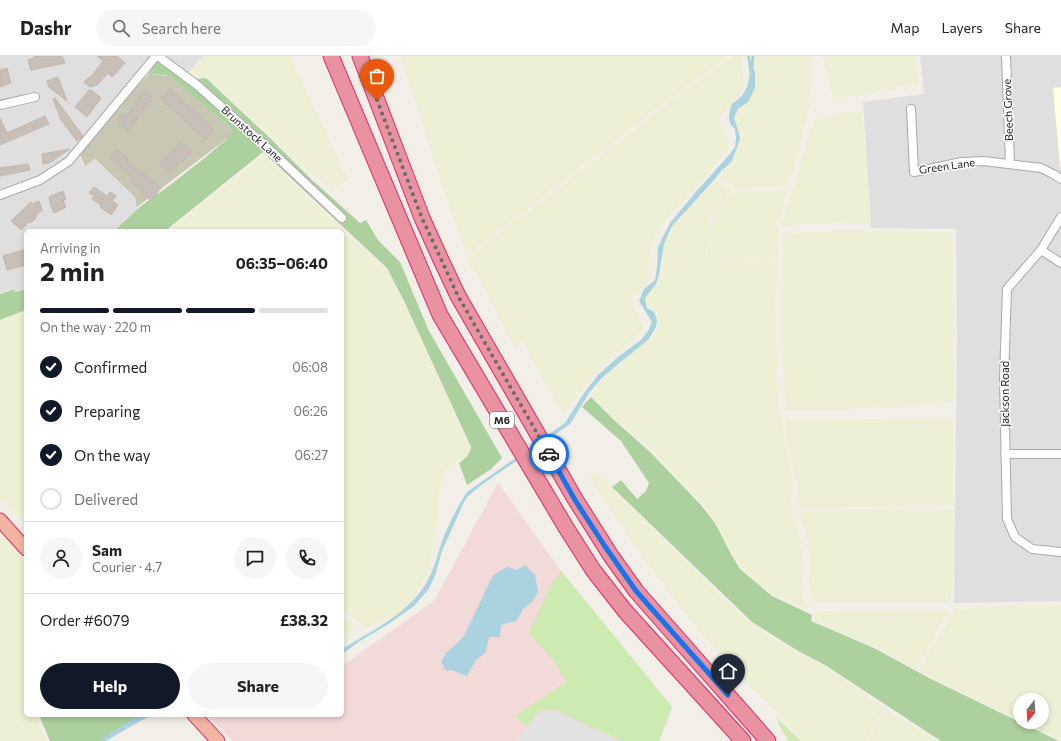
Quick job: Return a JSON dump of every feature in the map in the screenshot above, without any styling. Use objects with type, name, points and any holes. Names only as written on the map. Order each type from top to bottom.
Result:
[{"type":"highway","name":"M6","points":[[332,56],[440,315],[565,526],[593,570],[625,611],[742,741]]},
{"type":"highway","name":"M6","points":[[360,56],[422,218],[444,268],[458,296],[575,500],[611,556],[636,591],[768,741]]},
{"type":"highway","points":[[0,520],[24,547]]},
{"type":"highway","points":[[196,717],[218,741]]},
{"type":"street","points":[[0,195],[40,180],[69,161],[157,56]]},
{"type":"street","name":"Brunstock Lane","points":[[157,56],[197,85],[271,151],[342,218]]},
{"type":"street","name":"Beech Grove","points":[[1006,56],[1010,164]]},
{"type":"street","points":[[0,105],[35,97]]},
{"type":"street","name":"Green Lane","points":[[911,110],[914,172],[962,162],[984,161],[1041,168],[1061,179]]},
{"type":"street","name":"Jackson Road","points":[[1061,217],[1041,250],[1007,289],[1004,379],[1007,518],[1015,537],[1032,549],[1061,552]]},
{"type":"street","points":[[1041,250],[1061,263]]},
{"type":"street","points":[[1005,454],[1061,454]]},
{"type":"shaded area","points":[[0,56],[203,56],[188,73],[170,60],[156,61],[78,151],[83,167],[94,159],[135,197],[138,210],[130,229],[24,229],[24,289],[15,291],[14,288],[0,293]]},
{"type":"shaded area","points":[[204,56],[290,56],[348,180],[333,190],[310,173],[207,78],[196,78],[189,73]]},
{"type":"shaded area","points":[[400,56],[728,56],[633,127],[468,255],[455,223]]},
{"type":"shaded area","points":[[732,56],[742,56],[741,63],[744,87],[741,93],[720,117],[719,123],[729,139],[726,152],[698,185],[672,212],[655,235],[651,252],[650,282],[643,289],[633,295],[632,300],[637,316],[644,326],[643,330],[602,367],[584,386],[571,405],[562,413],[523,342],[514,347],[480,279],[466,259],[663,107]]},
{"type":"shaded area","points":[[748,56],[812,56],[811,99],[794,168],[785,186],[739,188],[718,179],[730,164],[738,147],[739,135],[734,122],[736,115],[746,101]]},
{"type":"shaded area","points":[[822,56],[916,56],[918,84],[833,100]]},
{"type":"shaded area","points":[[920,56],[1061,56],[1061,601],[954,603],[957,339],[956,229],[871,228],[863,102],[924,94]]},
{"type":"shaded area","points":[[149,74],[169,76],[231,128],[232,131],[229,137],[137,207],[135,197],[95,159],[85,166],[78,151],[90,136]]},
{"type":"shaded area","points":[[1061,87],[1061,166],[1060,166],[1053,88]]},
{"type":"shaded area","points":[[862,110],[870,224],[813,223],[782,226],[782,220],[791,197],[815,118]]},
{"type":"shaded area","points":[[263,155],[343,229],[170,229]]},
{"type":"shaded area","points":[[716,180],[732,190],[719,208],[710,217],[711,260],[778,260],[775,300],[780,412],[793,483],[791,500],[802,550],[802,593],[807,607],[805,609],[771,593],[744,570],[730,548],[719,526],[699,499],[649,447],[616,420],[590,395],[608,374],[640,346],[653,337],[659,324],[657,314],[647,306],[645,301],[646,295],[657,285],[660,276],[664,247],[674,223]]},
{"type":"shaded area","points":[[734,190],[787,191],[778,225],[779,259],[712,259],[711,219],[719,211]]},
{"type":"shaded area","points":[[344,230],[387,270],[417,330],[470,448],[469,453],[465,458],[456,462],[446,471],[441,481],[438,499],[437,525],[430,562],[425,579],[414,598],[397,615],[366,627],[361,625],[344,610]]},
{"type":"shaded area","points":[[835,231],[952,232],[955,400],[924,405],[847,409],[786,409],[782,356],[783,233]]},
{"type":"shaded area","points":[[24,312],[24,522],[0,498],[0,321]]},
{"type":"shaded area","points":[[953,418],[953,506],[800,508],[786,432],[786,420]]},
{"type":"shaded area","points":[[597,473],[606,479],[616,493],[742,616],[787,647],[820,664],[885,708],[866,741],[804,741],[737,673],[686,615],[640,553],[593,483],[589,475]]},
{"type":"shaded area","points":[[498,483],[561,571],[672,707],[659,741],[233,741],[209,717],[344,717],[344,665],[434,601]]},
{"type":"shaded area","points":[[954,509],[952,585],[950,602],[812,601],[809,583],[810,558],[799,510]]},
{"type":"shaded area","points":[[0,532],[24,558],[24,717],[37,717],[46,741],[0,741]]},
{"type":"shaded area","points":[[1061,605],[1061,740],[1038,729],[1049,729],[1049,693],[1013,693],[1013,718],[918,671],[955,609]]},
{"type":"shaded area","points":[[949,610],[916,670],[878,648],[814,621],[814,616],[818,611]]},
{"type":"shaded area","points":[[344,617],[355,627],[344,642]]},
{"type":"shaded area","points":[[887,709],[904,720],[937,741],[868,741]]},
{"type":"shaded area","points":[[549,711],[558,713],[619,741],[515,741],[519,739],[527,730],[534,717],[541,712]]},
{"type":"green space","points":[[171,61],[197,79],[206,78],[311,179],[360,223],[366,220],[378,240],[400,262],[429,331],[502,458],[491,469],[467,485],[459,463],[467,456],[471,447],[405,303],[387,268],[263,152],[167,229],[116,229],[141,206],[207,156],[228,138],[232,131],[231,128],[169,76],[149,74],[156,62]]},
{"type":"green space","points":[[14,289],[15,292],[24,290],[24,311],[0,320],[0,294]]},
{"type":"green space","points":[[591,397],[651,453],[700,504],[715,523],[740,569],[772,596],[812,615],[811,621],[874,648],[929,678],[1013,719],[1013,729],[1034,729],[1059,741],[941,741],[825,665],[798,651],[752,622],[612,487],[621,480],[637,499],[646,491],[649,483],[621,441],[582,407]]},
{"type":"green space","points":[[561,571],[672,707],[659,741],[622,741],[555,710],[542,710],[535,715],[527,727],[515,716],[567,682],[554,661],[529,633],[549,589]]},
{"type":"green space","points":[[40,717],[138,717],[103,741],[50,741]]},
{"type":"green space","points":[[777,718],[801,741],[789,741],[780,727]]},
{"type":"water","points":[[747,56],[750,56],[755,72],[755,89],[748,102],[738,109],[734,118],[740,139],[735,153],[715,179],[672,226],[664,244],[656,284],[645,298],[647,308],[654,312],[657,320],[656,327],[648,340],[601,379],[590,392],[570,424],[480,486],[468,496],[442,551],[435,576],[428,590],[414,606],[344,653],[344,648],[391,619],[413,601],[422,590],[429,578],[450,522],[467,492],[565,423],[584,393],[599,374],[618,357],[641,340],[648,331],[652,322],[639,301],[644,289],[655,280],[658,247],[670,223],[735,147],[735,129],[730,123],[729,114],[732,104],[739,99],[747,88],[749,70]]},
{"type":"water","points":[[525,565],[535,575],[538,592],[533,601],[524,608],[516,621],[501,625],[500,637],[489,637],[486,652],[476,660],[467,676],[451,670],[446,671],[441,661],[447,652],[464,636],[493,575],[507,567],[517,570]]},
{"type":"water","points":[[141,717],[148,717],[106,741],[102,741]]},
{"type":"building","points":[[34,56],[62,56],[65,63],[31,70],[28,60],[34,58]]},
{"type":"building","points":[[97,56],[117,56],[125,63],[112,77],[108,73],[97,85],[90,87],[84,82],[89,77],[90,78],[103,61]]},
{"type":"building","points":[[7,68],[11,83],[0,87],[0,70]]},
{"type":"building","points":[[58,77],[67,101],[49,87],[47,81]]},
{"type":"building","points":[[90,89],[101,98],[87,117],[75,107]]},
{"type":"building","points":[[170,89],[188,106],[189,105],[214,130],[205,140],[172,107],[171,108],[161,99]]},
{"type":"building","points":[[145,91],[153,99],[136,118],[138,120],[128,131],[116,120],[122,114],[125,117],[137,104],[135,102]]},
{"type":"building","points":[[55,98],[83,136],[77,141],[61,120],[53,99]]},
{"type":"building","points":[[45,116],[49,124],[0,145],[0,118],[7,133]]},
{"type":"building","points":[[180,142],[191,152],[169,173],[159,163]]},
{"type":"building","points":[[70,149],[49,163],[43,164],[42,154]]},
{"type":"building","points":[[117,150],[128,159],[126,160],[161,188],[151,201],[141,192],[143,191],[131,183],[134,179],[110,158]]},
{"type":"building","points":[[28,164],[30,170],[0,176],[0,168]]},
{"type":"building","points":[[94,187],[107,196],[110,192],[116,196],[112,201],[118,205],[111,215],[100,207],[101,205],[92,199],[94,196],[89,193]]},
{"type":"building","points":[[63,191],[66,199],[63,200],[66,207],[54,213],[49,197]]},
{"type":"building","points":[[39,201],[42,210],[35,216],[36,218],[31,223],[30,221],[21,230],[11,221],[31,202],[32,204]]},
{"type":"building","points":[[23,250],[24,266],[7,270],[3,256]]},
{"type":"waterway","points":[[752,68],[753,56]]},
{"type":"waterway","points":[[724,167],[731,160],[732,155]]},
{"type":"waterway","points":[[101,741],[139,717]]},
{"type":"way so far","points":[[377,100],[422,218],[458,296],[549,454]]},
{"type":"route","points":[[549,454],[575,500],[611,556],[636,591],[728,695]]}]
